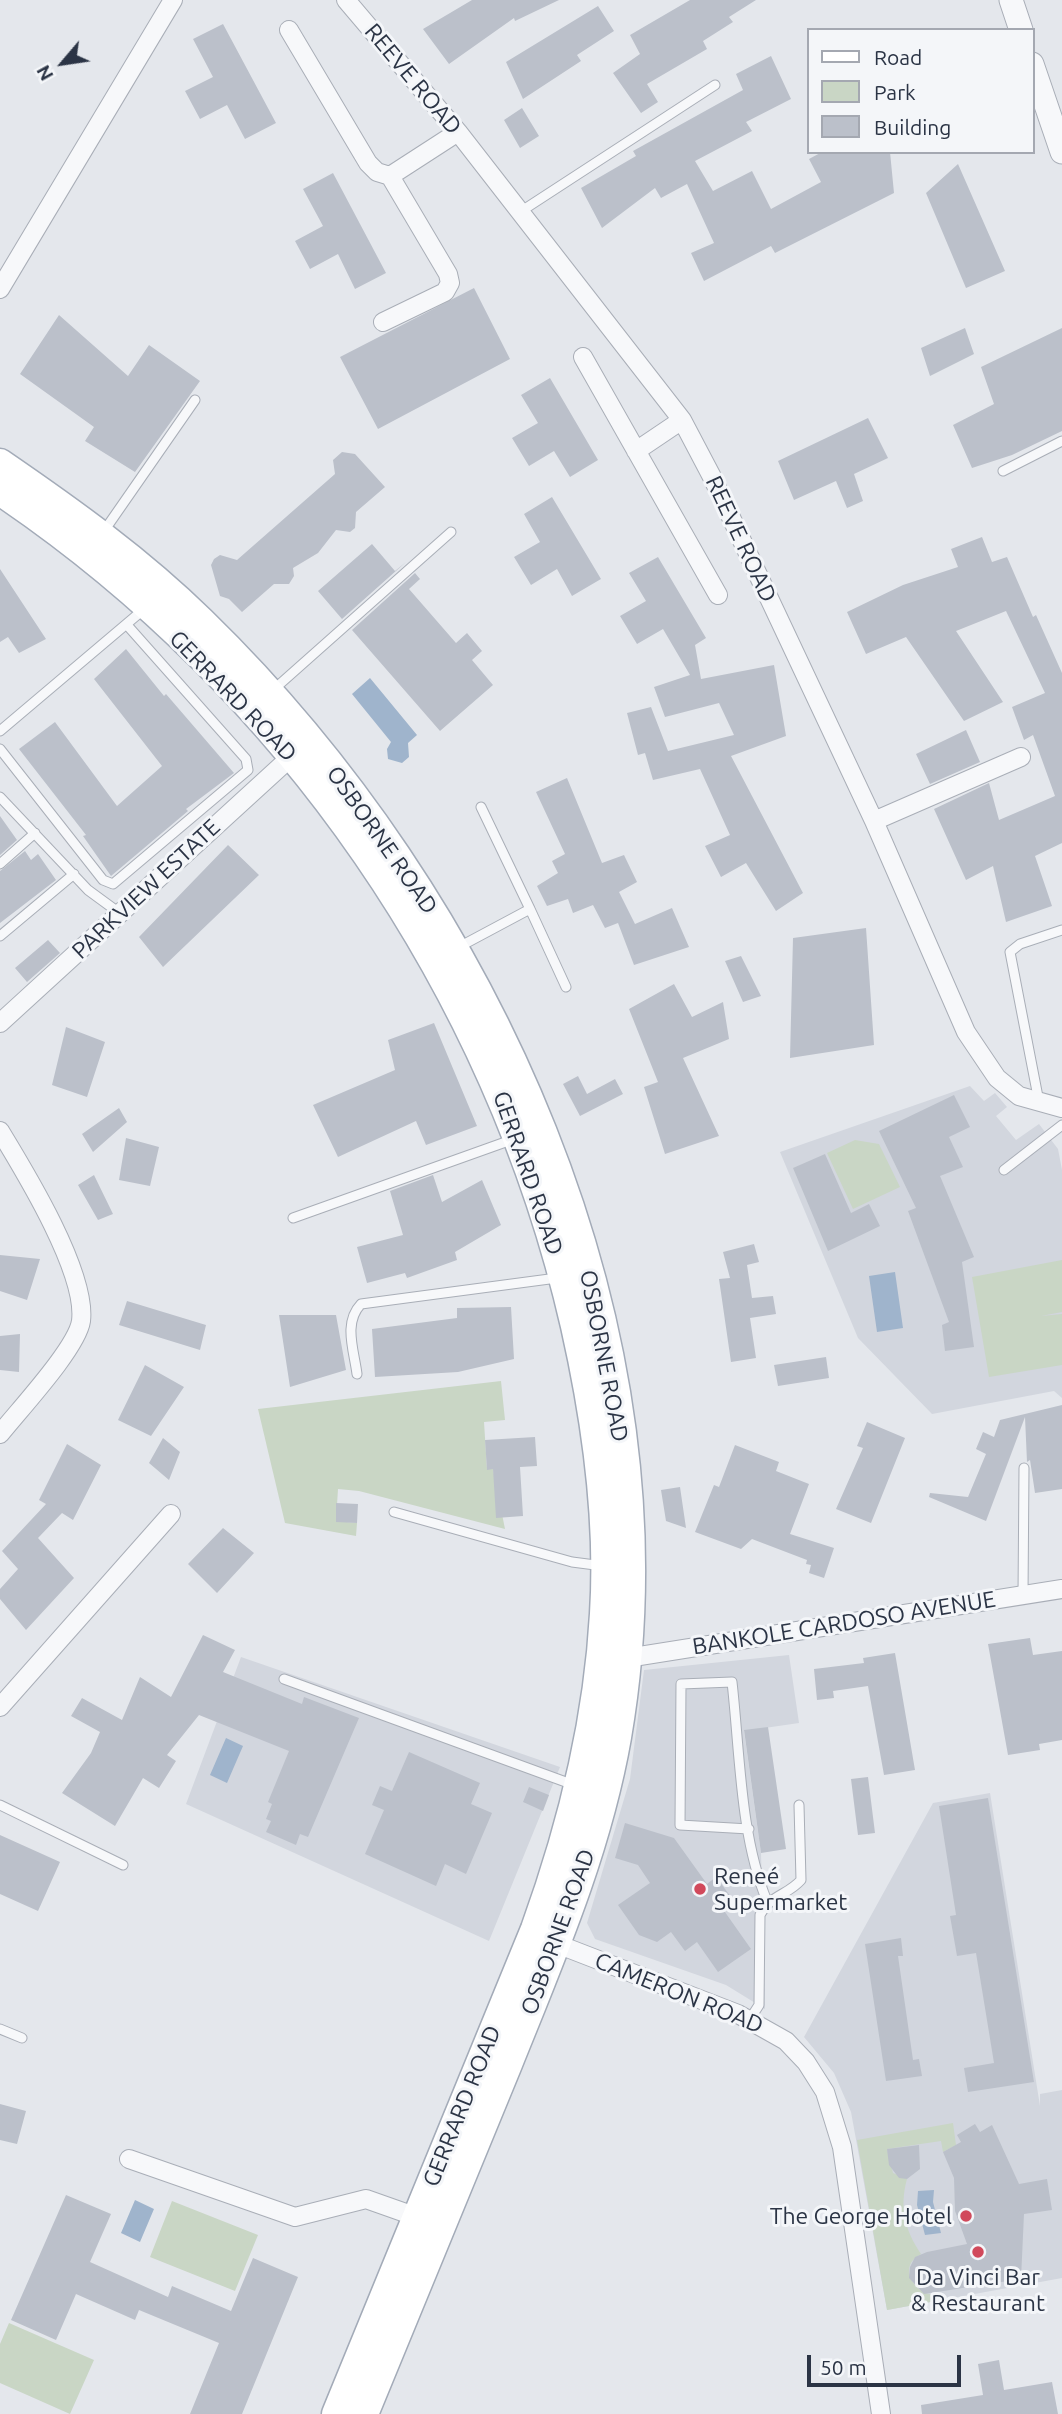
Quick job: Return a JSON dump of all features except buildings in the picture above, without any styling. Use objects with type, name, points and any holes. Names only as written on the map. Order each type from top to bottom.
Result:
[{"type":"main road","name":"OSBORNE ROAD","points":[[0,463],[101,536],[197,617],[271,693],[352,791],[455,949],[499,1032],[531,1103],[554,1161],[590,1280],[614,1387],[624,1459],[630,1597],[627,1658],[617,1736],[599,1818],[557,1944],[364,2414]]},
{"type":"main road","name":"GERRARD ROAD","points":[[0,491],[98,564],[137,616],[199,655],[292,756],[347,825],[417,930],[480,1047],[519,1137],[563,1277],[583,1360],[594,1429],[605,1567],[600,1670],[579,1787],[561,1859],[534,1929],[336,2414]]},
{"type":"street","points":[[0,289],[173,0]]},
{"type":"street","name":"REEVE ROAD","points":[[346,0],[458,132],[682,420],[712,477],[874,821],[966,1031],[997,1078],[1019,1096],[1062,1108]]},
{"type":"street","points":[[1011,0],[1020,28]]},
{"type":"street","points":[[289,30],[368,163],[377,172],[390,176],[449,274],[450,284],[445,292],[383,322]]},
{"type":"street","points":[[1034,69],[1060,137]]},
{"type":"street","points":[[390,176],[458,132]]},
{"type":"street","points":[[583,357],[718,595]]},
{"type":"street","points":[[636,451],[682,420]]},
{"type":"street","name":"PARKVIEW ESTATE","points":[[0,1023],[118,912],[292,756]]},
{"type":"street","points":[[874,821],[1021,757]]},
{"type":"street","points":[[0,1131],[39,1195],[67,1258],[81,1321],[70,1345],[0,1434]]},
{"type":"street","points":[[0,1707],[171,1514]]},
{"type":"street","name":"BANKOLE CARDOSO AVENUE","points":[[627,1658],[1062,1589]]},
{"type":"street","name":"CAMERON ROAD","points":[[557,1944],[750,2019],[796,2050],[816,2077],[832,2109],[842,2147],[881,2414]]},
{"type":"street","points":[[129,2159],[295,2217],[366,2199],[417,2217]]},
{"type":"lane","points":[[520,212],[715,85]]},
{"type":"lane","points":[[101,536],[195,400]]},
{"type":"lane","points":[[1003,471],[1062,440]]},
{"type":"lane","points":[[271,693],[451,532]]},
{"type":"lane","points":[[0,731],[137,616],[246,759],[248,770],[113,884],[103,880],[0,749]]},
{"type":"lane","points":[[0,797],[88,890],[118,912]]},
{"type":"lane","points":[[481,807],[566,987]]},
{"type":"lane","points":[[0,864],[35,833]]},
{"type":"lane","points":[[0,936],[74,874]]},
{"type":"lane","points":[[455,949],[530,909]]},
{"type":"lane","points":[[1040,1104],[1010,952],[1020,944],[1062,929]]},
{"type":"lane","points":[[1004,1170],[1062,1125]]},
{"type":"lane","points":[[293,1218],[519,1137]]},
{"type":"lane","points":[[357,1374],[350,1323],[352,1313],[361,1304],[563,1277]]},
{"type":"lane","points":[[1023,1595],[1024,1468]]},
{"type":"lane","points":[[394,1512],[572,1562],[605,1567]]},
{"type":"lane","points":[[284,1679],[579,1787]]},
{"type":"lane","points":[[749,1829],[680,1825],[681,1684],[732,1682],[749,1829],[753,1868],[767,1902]]},
{"type":"lane","points":[[0,1805],[123,1865]]},
{"type":"lane","points":[[750,2019],[759,2005],[760,1915],[767,1902],[801,1880],[799,1805]]},
{"type":"lane","points":[[0,2029],[22,2038]]},
{"type":"shaded area","points":[[970,1086],[984,1101],[995,1093],[1007,1107],[996,1116],[1016,1140],[1039,1124],[1058,1149],[1062,1170],[1062,1398],[1054,1391],[932,1414],[858,1338],[780,1152]]},
{"type":"shaded area","points":[[789,1655],[799,1723],[744,1731],[761,1853],[765,2009],[726,1985],[595,1939],[587,1923],[630,1779],[644,1670]]},
{"type":"shaded area","points":[[241,1657],[560,1767],[489,1941],[186,1804]]},
{"type":"shaded area","points":[[990,1793],[1040,2106],[1040,2094],[1062,2090],[1062,2278],[887,2310],[851,2112],[834,2073],[804,2037],[933,1803]]},
{"type":"green space","points":[[855,1140],[879,1144],[900,1187],[853,1209],[827,1153]]},
{"type":"green space","points":[[1062,1260],[1062,1312],[1041,1316],[1062,1314],[1062,1365],[989,1377],[972,1277]]},
{"type":"green space","points":[[501,1381],[505,1420],[484,1422],[487,1469],[493,1469],[505,1529],[359,1491],[338,1489],[336,1521],[357,1523],[356,1536],[285,1523],[258,1409]]},
{"type":"green space","points":[[953,2123],[956,2145],[943,2152],[941,2141],[887,2149],[893,2173],[907,2179],[905,2218],[921,2254],[910,2265],[909,2272],[914,2284],[926,2293],[934,2295],[936,2301],[887,2310],[857,2140]]},
{"type":"green space","points":[[172,2201],[258,2235],[235,2291],[150,2257]]},
{"type":"green space","points":[[9,2323],[94,2360],[70,2414],[0,2383],[0,2344]]},
{"type":"water","points":[[370,678],[417,735],[408,743],[409,757],[402,763],[388,759],[387,749],[391,742],[352,694]]},
{"type":"water","points":[[895,1272],[903,1328],[877,1332],[869,1276]]},
{"type":"water","points":[[226,1738],[243,1746],[227,1783],[210,1775]]},
{"type":"water","points":[[934,2190],[933,2202],[941,2233],[925,2235],[917,2205],[918,2191]]},
{"type":"water","points":[[135,2200],[154,2209],[140,2242],[121,2233]]},
{"type":"place","name":"Reneé Supermarket","points":[[700,1889]]},
{"type":"place","name":"The George Hotel","points":[[966,2216]]},
{"type":"place","name":"Da Vinci Bar & Restaurant","points":[[978,2252]]}]
